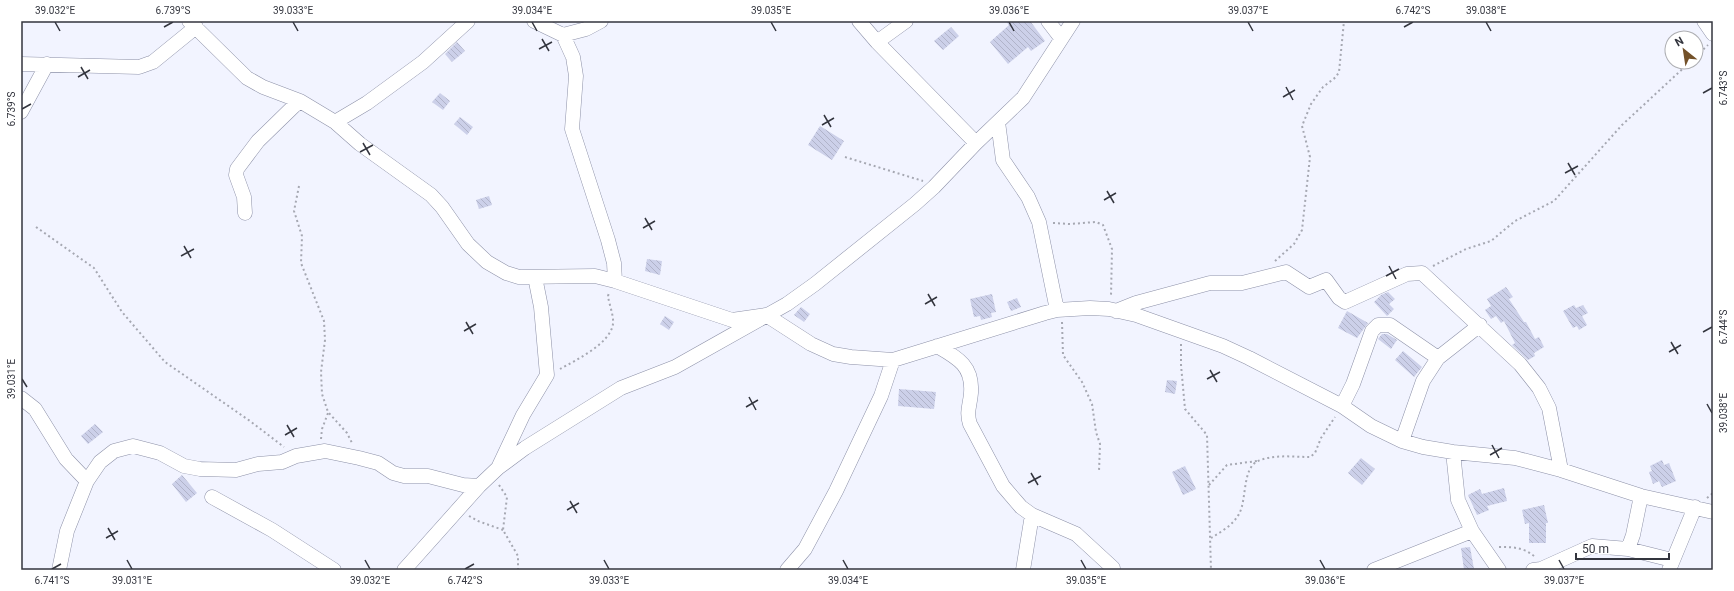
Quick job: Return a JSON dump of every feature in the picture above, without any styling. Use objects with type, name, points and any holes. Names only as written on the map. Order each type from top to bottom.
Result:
[{"type":"street","points":[[335,122],[367,103],[423,62],[468,21]]},
{"type":"street","points":[[534,21],[563,36],[573,57],[576,76],[572,129],[608,240],[614,264],[615,281]]},
{"type":"street","points":[[563,36],[586,29],[601,21]]},
{"type":"street","points":[[859,21],[877,42],[976,143]]},
{"type":"street","points":[[877,42],[906,21]]},
{"type":"street","points":[[1048,21],[1061,38]]},
{"type":"street","points":[[404,570],[479,486],[495,471],[525,448],[621,388],[675,368],[787,304],[815,284],[934,187],[976,143],[1023,98],[1035,82],[1061,38],[1074,21]]},
{"type":"street","points":[[1704,21],[1713,34]]},
{"type":"street","points":[[21,64],[139,67],[153,62],[192,24],[247,78],[263,87],[300,101],[335,122],[360,144],[431,195],[442,207],[468,244],[487,262],[506,273],[519,277],[595,276],[615,281],[732,320],[766,315],[811,344],[833,354],[893,360],[914,355],[937,346],[1057,310],[1090,308],[1112,310],[1136,315],[1236,352],[1342,406],[1371,426],[1402,441],[1423,447],[1453,452],[1515,458],[1561,470],[1641,496],[1713,512]]},
{"type":"street","points":[[21,112],[47,64]]},
{"type":"street","points":[[245,213],[244,197],[236,175],[237,169],[258,141],[300,101]]},
{"type":"street","points":[[998,122],[1003,160],[1028,197],[1039,222],[1057,310]]},
{"type":"street","points":[[1112,310],[1136,302],[1210,283],[1242,283],[1286,272],[1309,287],[1326,280],[1339,298],[1345,302],[1406,274],[1422,273],[1480,325],[1520,364],[1539,388],[1549,408],[1561,470]]},
{"type":"street","points":[[495,471],[523,415],[547,376],[541,308],[535,277]]},
{"type":"street","points":[[1342,406],[1353,384],[1372,331],[1378,325],[1390,325],[1438,358]]},
{"type":"street","points":[[1402,441],[1424,381],[1438,358],[1480,325]]},
{"type":"street","points":[[937,346],[963,363],[970,374],[971,393],[967,414],[970,424],[1003,486],[1021,507],[1032,515],[1076,534],[1113,568]]},
{"type":"street","points":[[787,570],[805,549],[836,491],[881,396],[893,360]]},
{"type":"street","points":[[21,398],[35,409],[66,459],[86,481]]},
{"type":"street","points":[[59,570],[67,531],[86,481],[100,462],[114,451],[133,446],[160,453],[184,466],[200,469],[236,470],[258,464],[282,462],[296,456],[325,451],[378,463],[393,473],[404,476],[428,476],[463,485],[479,486]]},
{"type":"street","points":[[1453,452],[1458,500],[1472,531],[1499,570]]},
{"type":"street","points":[[1628,549],[1633,535],[1641,496]]},
{"type":"street","points":[[212,497],[272,530],[334,570]]},
{"type":"street","points":[[1533,570],[1541,569],[1592,546],[1628,549],[1670,565],[1695,507]]},
{"type":"street","points":[[1023,570],[1032,515]]},
{"type":"street","points":[[1374,570],[1472,531]]},
{"type":"path","points":[[1263,278],[1269,266],[1294,244],[1302,230],[1310,157],[1302,126],[1311,104],[1322,87],[1336,77],[1339,72],[1344,21]]},
{"type":"path","points":[[1704,48],[1713,40]]},
{"type":"path","points":[[1422,273],[1466,249],[1491,241],[1515,221],[1554,201],[1622,125],[1681,70]]},
{"type":"path","points":[[845,157],[919,179],[934,187]]},
{"type":"path","points":[[299,186],[294,210],[302,236],[301,263],[324,321],[325,340],[320,372],[322,394],[328,412],[346,433],[359,458]]},
{"type":"path","points":[[1039,222],[1070,224],[1096,222],[1103,225],[1112,249],[1112,310]]},
{"type":"path","points":[[36,227],[94,268],[122,312],[164,362],[250,421],[296,456]]},
{"type":"path","points":[[547,376],[584,356],[605,339],[613,324],[608,296],[615,281]]},
{"type":"path","points":[[1057,310],[1062,323],[1062,355],[1082,382],[1092,404],[1096,432],[1100,444],[1099,470]]},
{"type":"path","points":[[1182,331],[1181,365],[1185,408],[1207,435],[1211,570]]},
{"type":"path","points":[[1209,485],[1227,465],[1257,461],[1277,456],[1310,457],[1316,453],[1321,438],[1342,406]]},
{"type":"path","points":[[325,451],[321,443],[322,429],[328,412]]},
{"type":"path","points":[[1211,538],[1224,530],[1238,516],[1243,506],[1248,471],[1257,461]]},
{"type":"path","points":[[495,471],[507,497],[503,530],[518,556],[518,570]]},
{"type":"path","points":[[458,509],[478,521],[503,530]]},
{"type":"path","points":[[1482,546],[1514,547],[1527,551],[1538,560],[1556,562]]},
{"type":"building","points":[[1006,21],[1030,21],[1045,41],[1031,51],[1028,47],[1008,64],[990,42],[1009,25]]},
{"type":"building","points":[[951,27],[959,36],[943,50],[934,41]]},
{"type":"building","points":[[457,42],[465,51],[452,62],[445,54]]},
{"type":"building","points":[[440,93],[450,101],[443,110],[432,102]]},
{"type":"building","points":[[460,117],[473,127],[467,135],[454,124]]},
{"type":"building","points":[[820,126],[844,141],[832,160],[808,145]]},
{"type":"building","points":[[489,196],[492,205],[479,209],[476,200]]},
{"type":"building","points":[[647,259],[662,261],[660,275],[645,271]]},
{"type":"building","points":[[1506,287],[1513,297],[1509,299],[1524,322],[1526,322],[1535,339],[1539,337],[1544,347],[1534,353],[1535,356],[1528,360],[1512,345],[1515,343],[1504,321],[1501,323],[1496,316],[1491,319],[1485,310],[1491,306],[1487,299]]},
{"type":"building","points":[[1388,292],[1395,299],[1389,304],[1394,309],[1387,316],[1374,302],[1381,295]]},
{"type":"building","points":[[992,294],[996,312],[991,313],[992,317],[981,320],[980,316],[974,317],[970,299]]},
{"type":"building","points":[[1017,298],[1021,307],[1011,311],[1007,302]]},
{"type":"building","points":[[1574,305],[1576,308],[1583,305],[1588,313],[1582,316],[1587,325],[1579,330],[1577,326],[1573,328],[1563,311]]},
{"type":"building","points":[[801,307],[810,314],[804,322],[794,315]]},
{"type":"building","points":[[1347,311],[1368,323],[1357,338],[1338,328]]},
{"type":"building","points":[[665,316],[674,322],[669,330],[660,324]]},
{"type":"building","points":[[1382,334],[1387,334],[1397,340],[1391,349],[1378,339]]},
{"type":"building","points":[[1403,351],[1422,367],[1414,377],[1395,360]]},
{"type":"building","points":[[1167,380],[1177,381],[1175,394],[1165,392]]},
{"type":"building","points":[[899,389],[936,392],[934,409],[898,406]]},
{"type":"building","points":[[95,424],[103,432],[88,444],[81,436]]},
{"type":"building","points":[[1361,458],[1375,469],[1362,485],[1348,473]]},
{"type":"building","points":[[1662,460],[1664,465],[1669,463],[1676,481],[1662,487],[1659,481],[1653,484],[1649,472],[1652,471],[1650,466]]},
{"type":"building","points":[[1185,466],[1196,489],[1183,495],[1172,472]]},
{"type":"building","points":[[182,475],[197,493],[186,502],[172,484]]},
{"type":"building","points":[[1504,488],[1507,501],[1487,506],[1489,510],[1477,515],[1468,495],[1480,489],[1482,494]]},
{"type":"building","points":[[1544,505],[1548,523],[1546,523],[1546,543],[1529,543],[1529,523],[1525,524],[1522,510]]},
{"type":"building","points":[[1470,547],[1474,569],[1464,570],[1461,548]]}]
